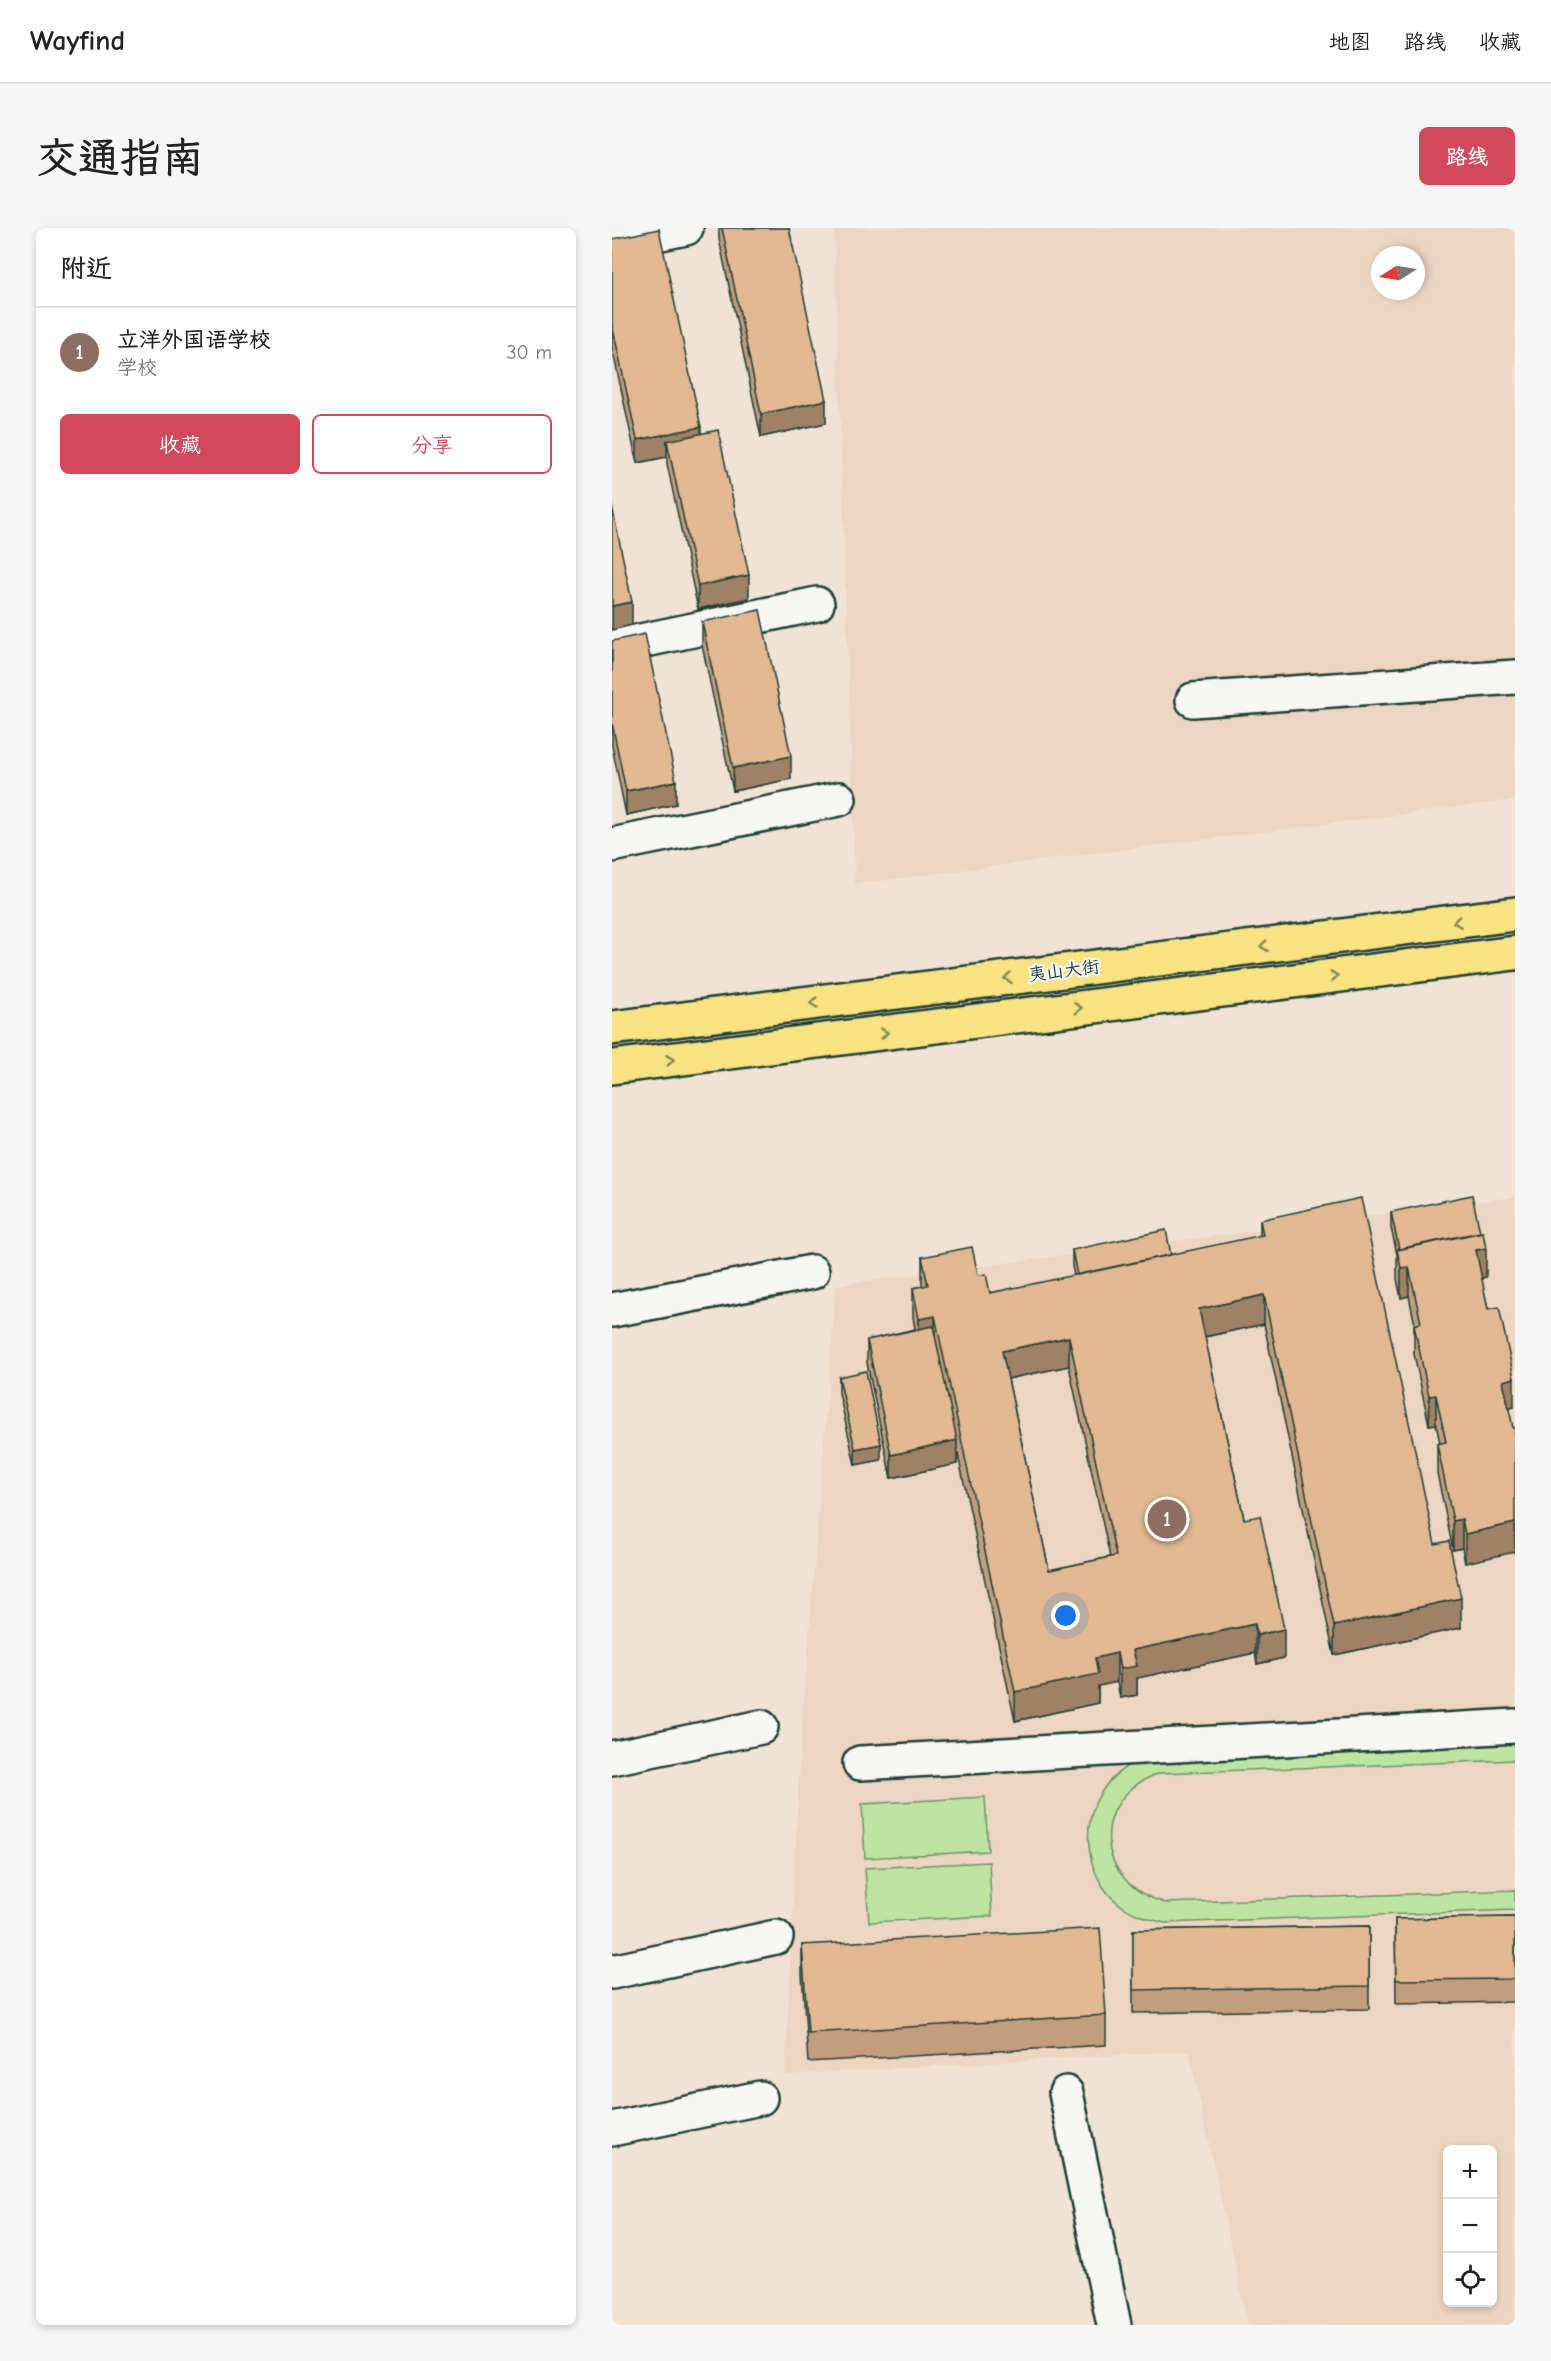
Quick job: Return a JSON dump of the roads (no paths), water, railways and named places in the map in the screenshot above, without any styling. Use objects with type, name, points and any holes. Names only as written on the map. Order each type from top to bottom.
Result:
[{"type":"main road","name":"夷山大街","points":[[612,1028],[1515,914]]},
{"type":"main road","points":[[612,1067],[1515,953]]},
{"type":"street","points":[[612,243],[686,228]]},
{"type":"street","points":[[612,647],[817,604]]},
{"type":"street","points":[[1192,700],[1515,677]]},
{"type":"street","points":[[612,845],[839,799]]},
{"type":"street","points":[[612,1310],[812,1272]]},
{"type":"street","points":[[860,1762],[1515,1726]]},
{"type":"street","points":[[612,1758],[761,1727]]},
{"type":"street","points":[[612,1972],[776,1937]]},
{"type":"street","points":[[1066,2093],[1114,2325]]},
{"type":"street","points":[[612,2129],[760,2098]]},
{"type":"place","name":"立洋外国语学校","points":[[1167,1519]]}]
